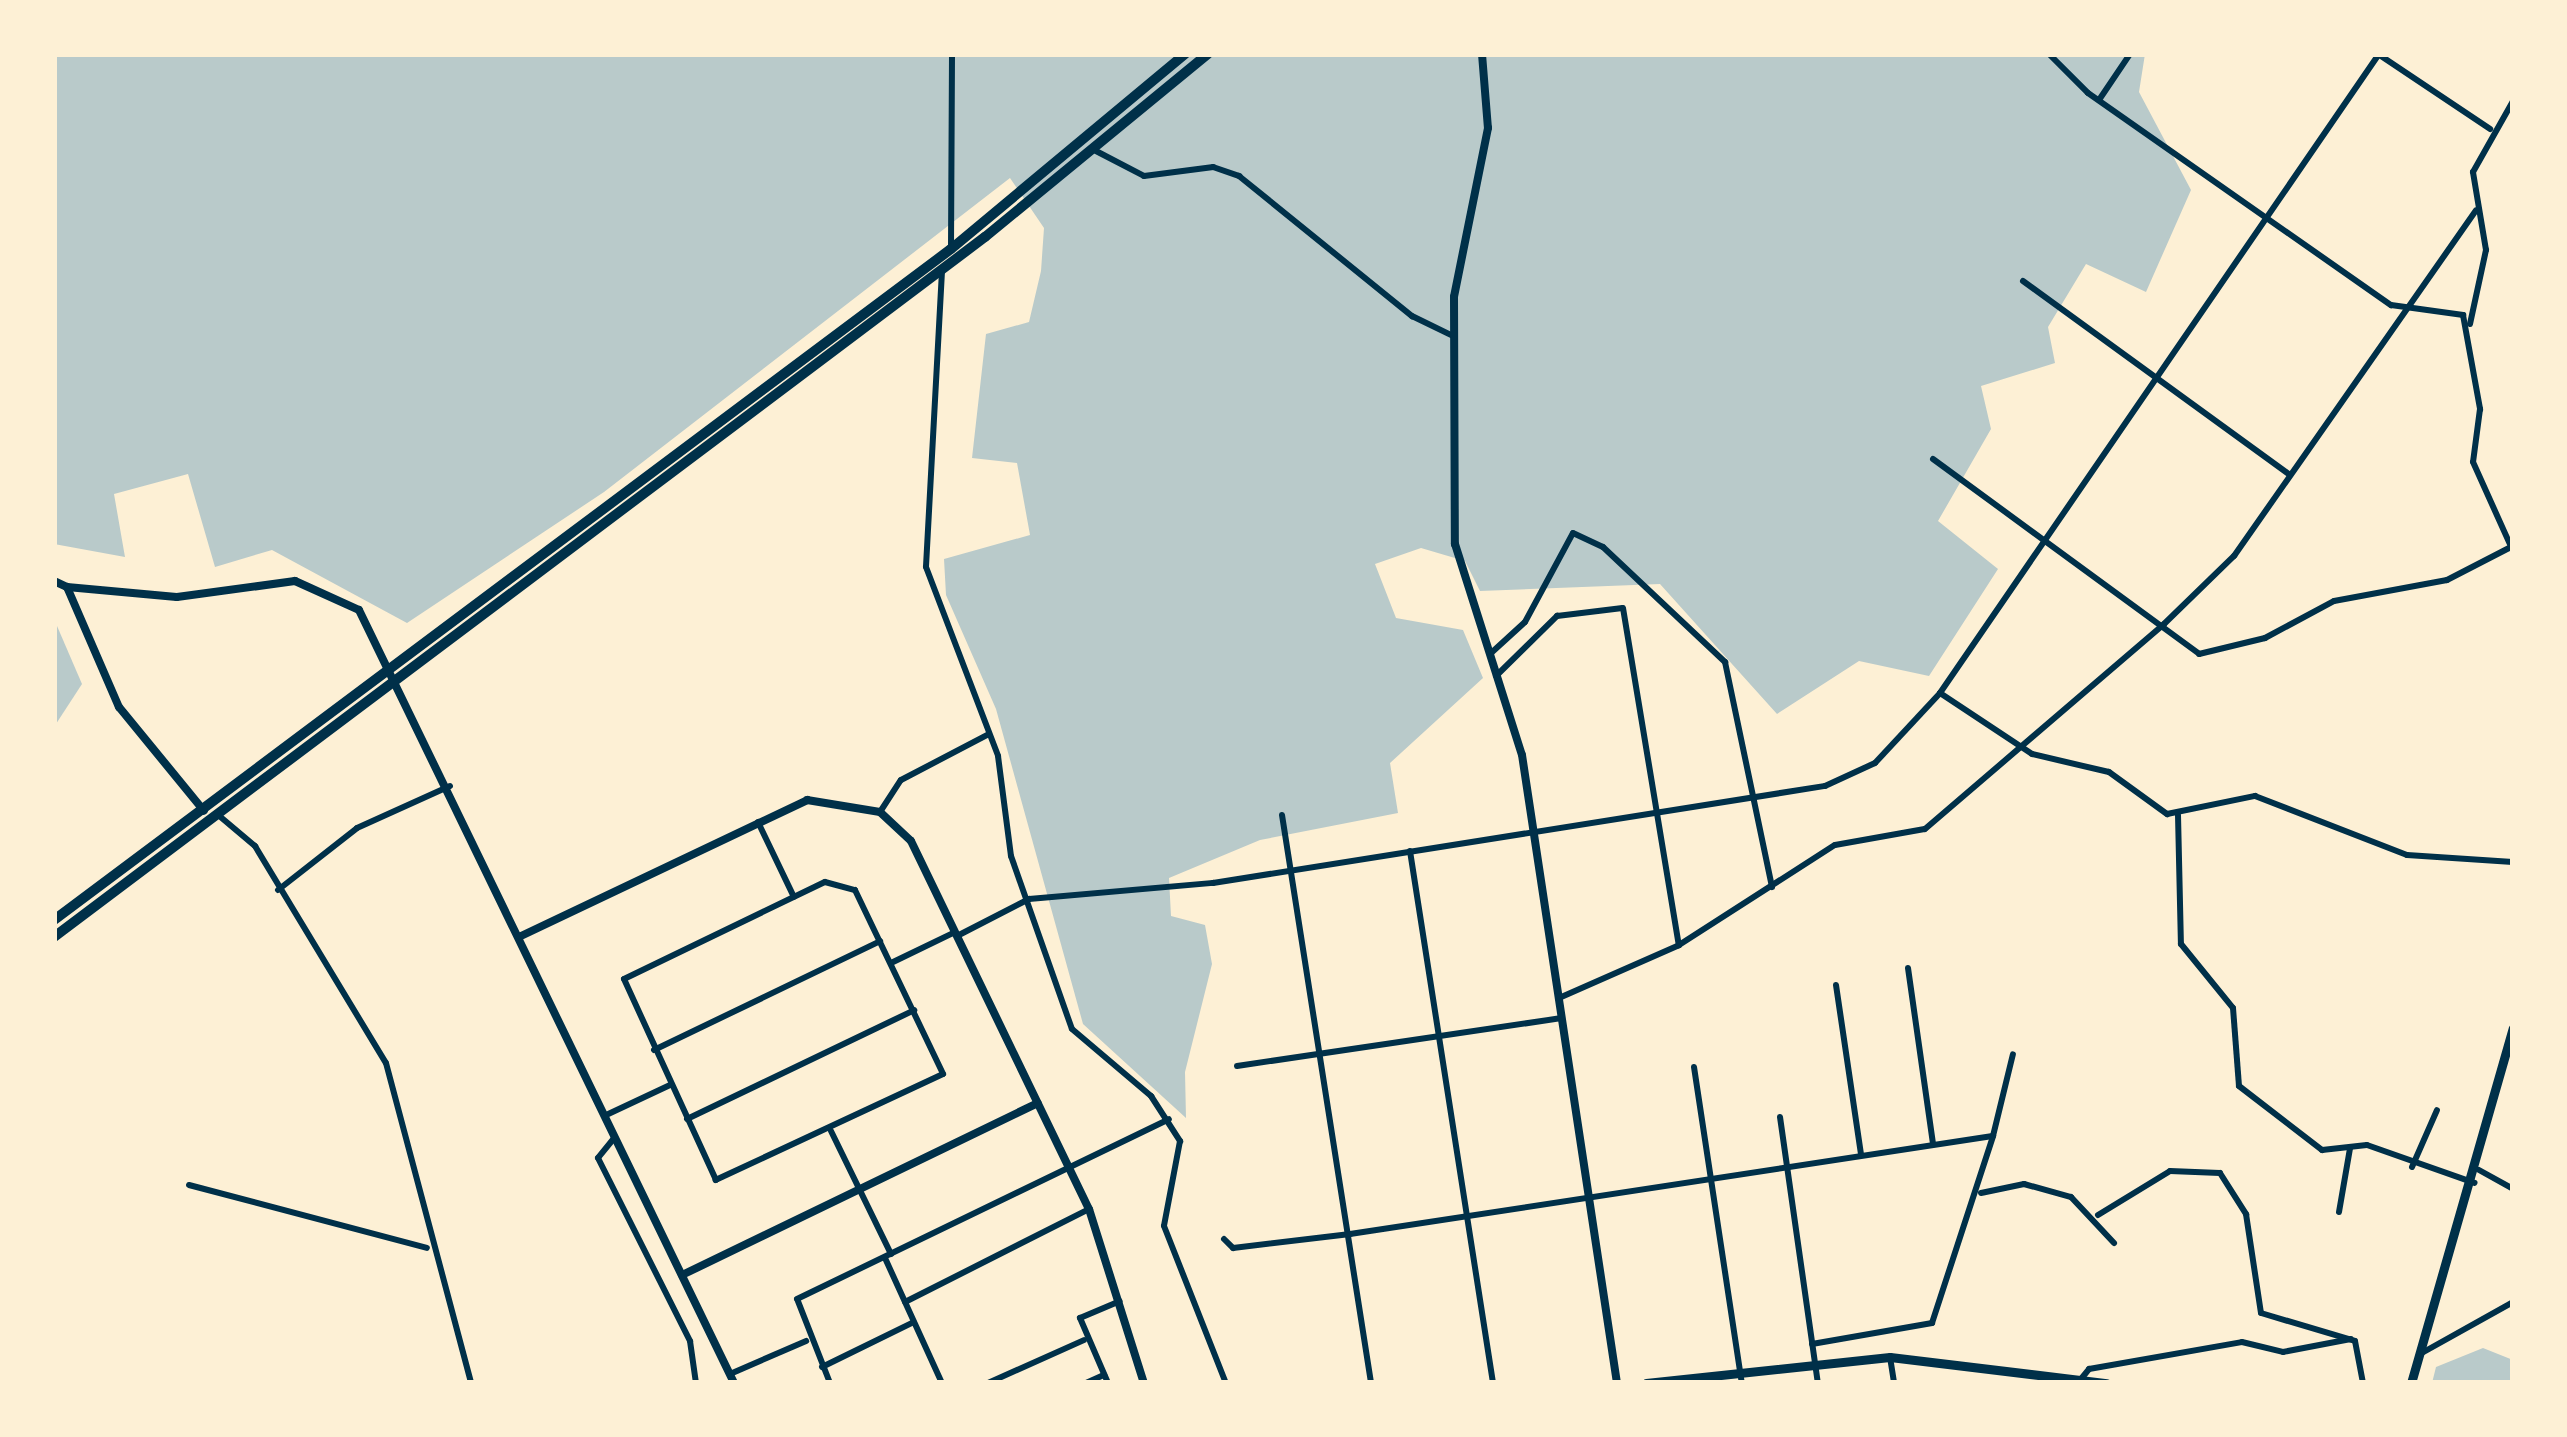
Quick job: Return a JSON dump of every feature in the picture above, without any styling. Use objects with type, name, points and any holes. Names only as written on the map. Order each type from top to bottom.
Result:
[{"type":"highway","points":[[54,920],[951,248],[1186,54]]},
{"type":"highway","points":[[54,937],[942,269],[1096,151],[1208,54]]},
{"type":"main road","points":[[2411,1383],[2476,1184],[2513,1028]]},
{"type":"main road","points":[[1646,1383],[1814,1360],[1890,1357],[2106,1383]]},
{"type":"street","points":[[952,54],[951,248],[942,269],[926,567],[989,734],[1029,898],[1072,1028],[1169,1119],[1181,1158],[1164,1226],[1226,1383]]},
{"type":"street","points":[[1482,54],[1488,128],[1453,335],[1455,544],[1495,676],[1533,832],[1617,1383]]},
{"type":"street","points":[[2049,54],[2099,100],[2404,312],[2441,309],[2470,324]]},
{"type":"street","points":[[2099,100],[2129,54]]},
{"type":"street","points":[[891,963],[1029,898],[1290,870],[1754,799],[1864,770],[1940,693],[2379,54],[2489,129]]},
{"type":"street","points":[[1933,459],[2164,624],[2199,655],[2265,638],[2333,601],[2447,580],[2512,549],[2473,462],[2470,324],[2486,250],[2473,172],[2489,129],[2513,101]]},
{"type":"street","points":[[1096,151],[1144,176],[1213,167],[1239,176],[1412,316],[1453,335]]},
{"type":"street","points":[[1558,998],[1678,945],[1835,845],[1925,829],[2164,624],[2234,556],[2476,210]]},
{"type":"street","points":[[2023,281],[2290,475]]},
{"type":"street","points":[[1487,656],[1525,622],[1580,532],[1725,662],[1772,887]]},
{"type":"street","points":[[54,581],[67,587],[177,597],[295,581],[359,610],[450,786],[732,1378],[806,1341]]},
{"type":"street","points":[[67,587],[119,707],[199,810],[218,814],[255,846],[386,1063],[425,1197],[427,1248],[471,1383]]},
{"type":"street","points":[[1495,676],[1557,616],[1623,608],[1678,945]]},
{"type":"street","points":[[1940,693],[2020,746],[2109,772],[2177,815],[2255,796],[2407,855],[2513,862]]},
{"type":"street","points":[[880,812],[901,780],[989,734]]},
{"type":"street","points":[[278,890],[356,828],[450,786]]},
{"type":"street","points":[[520,936],[758,822],[834,796],[880,812],[911,841],[1070,1167],[1089,1209],[1144,1383]]},
{"type":"street","points":[[1282,814],[1371,1383]]},
{"type":"street","points":[[2177,815],[2180,944],[2233,1008],[2239,1086],[2322,1150],[2350,1148],[2476,1184]]},
{"type":"street","points":[[758,822],[794,897]]},
{"type":"street","points":[[1410,851],[1493,1383]]},
{"type":"street","points":[[847,882],[943,1074],[724,1181],[687,1120],[624,979],[794,897],[847,882]]},
{"type":"street","points":[[654,1050],[880,941]]},
{"type":"street","points":[[1908,968],[1933,1144]]},
{"type":"street","points":[[1836,985],[1861,1155]]},
{"type":"street","points":[[687,1120],[914,1010]]},
{"type":"street","points":[[1237,1066],[1561,1018]]},
{"type":"street","points":[[1812,1344],[1932,1323],[1981,1193],[2013,1054]]},
{"type":"street","points":[[1694,1067],[1742,1383]]},
{"type":"street","points":[[604,1116],[670,1084]]},
{"type":"street","points":[[682,1274],[1038,1102]]},
{"type":"street","points":[[2412,1168],[2437,1110]]},
{"type":"street","points":[[1780,1118],[1818,1383]]},
{"type":"street","points":[[830,1383],[806,1341],[797,1299],[1169,1119]]},
{"type":"street","points":[[831,1131],[939,1382]]},
{"type":"street","points":[[1224,1239],[1233,1248],[1350,1234],[1994,1136]]},
{"type":"street","points":[[615,1138],[598,1158],[689,1341],[696,1383]]},
{"type":"street","points":[[2339,1212],[2350,1148]]},
{"type":"street","points":[[2480,1170],[2513,1189]]},
{"type":"street","points":[[2098,1216],[2170,1171],[2220,1173],[2246,1214],[2261,1313],[2352,1339]]},
{"type":"street","points":[[1981,1193],[2024,1184],[2098,1216],[2114,1243]]},
{"type":"street","points":[[189,1186],[427,1248]]},
{"type":"street","points":[[905,1302],[1089,1209]]},
{"type":"street","points":[[1085,1383],[1106,1379],[1084,1340],[1080,1318],[1120,1300]]},
{"type":"street","points":[[2420,1354],[2513,1302]]},
{"type":"street","points":[[822,1367],[914,1322]]},
{"type":"street","points":[[2081,1381],[2242,1342],[2283,1352],[2352,1339]]},
{"type":"street","points":[[2352,1339],[2362,1383]]},
{"type":"street","points":[[988,1383],[1084,1340]]},
{"type":"street","points":[[1890,1357],[1894,1383]]},
{"type":"shaded area","points":[[54,54],[2145,54],[2139,92],[2191,190],[2146,292],[2086,264],[2048,327],[2055,363],[1981,386],[1991,429],[1938,521],[1998,569],[1929,676],[1859,661],[1777,714],[1660,584],[1480,591],[1465,561],[1421,548],[1375,564],[1396,618],[1463,630],[1483,678],[1390,763],[1398,813],[1260,840],[1169,878],[1171,916],[1205,925],[1212,964],[1185,1072],[1186,1118],[1083,1024],[996,709],[946,595],[944,559],[1030,535],[1017,463],[972,458],[986,334],[1029,322],[1041,271],[1044,228],[1010,178],[604,492],[407,623],[272,550],[215,567],[188,474],[114,494],[125,557],[54,544]]},
{"type":"shaded area","points":[[54,619],[82,684],[54,727]]},
{"type":"shaded area","points":[[2483,1348],[2513,1360],[2513,1383],[2432,1383],[2436,1367]]}]
